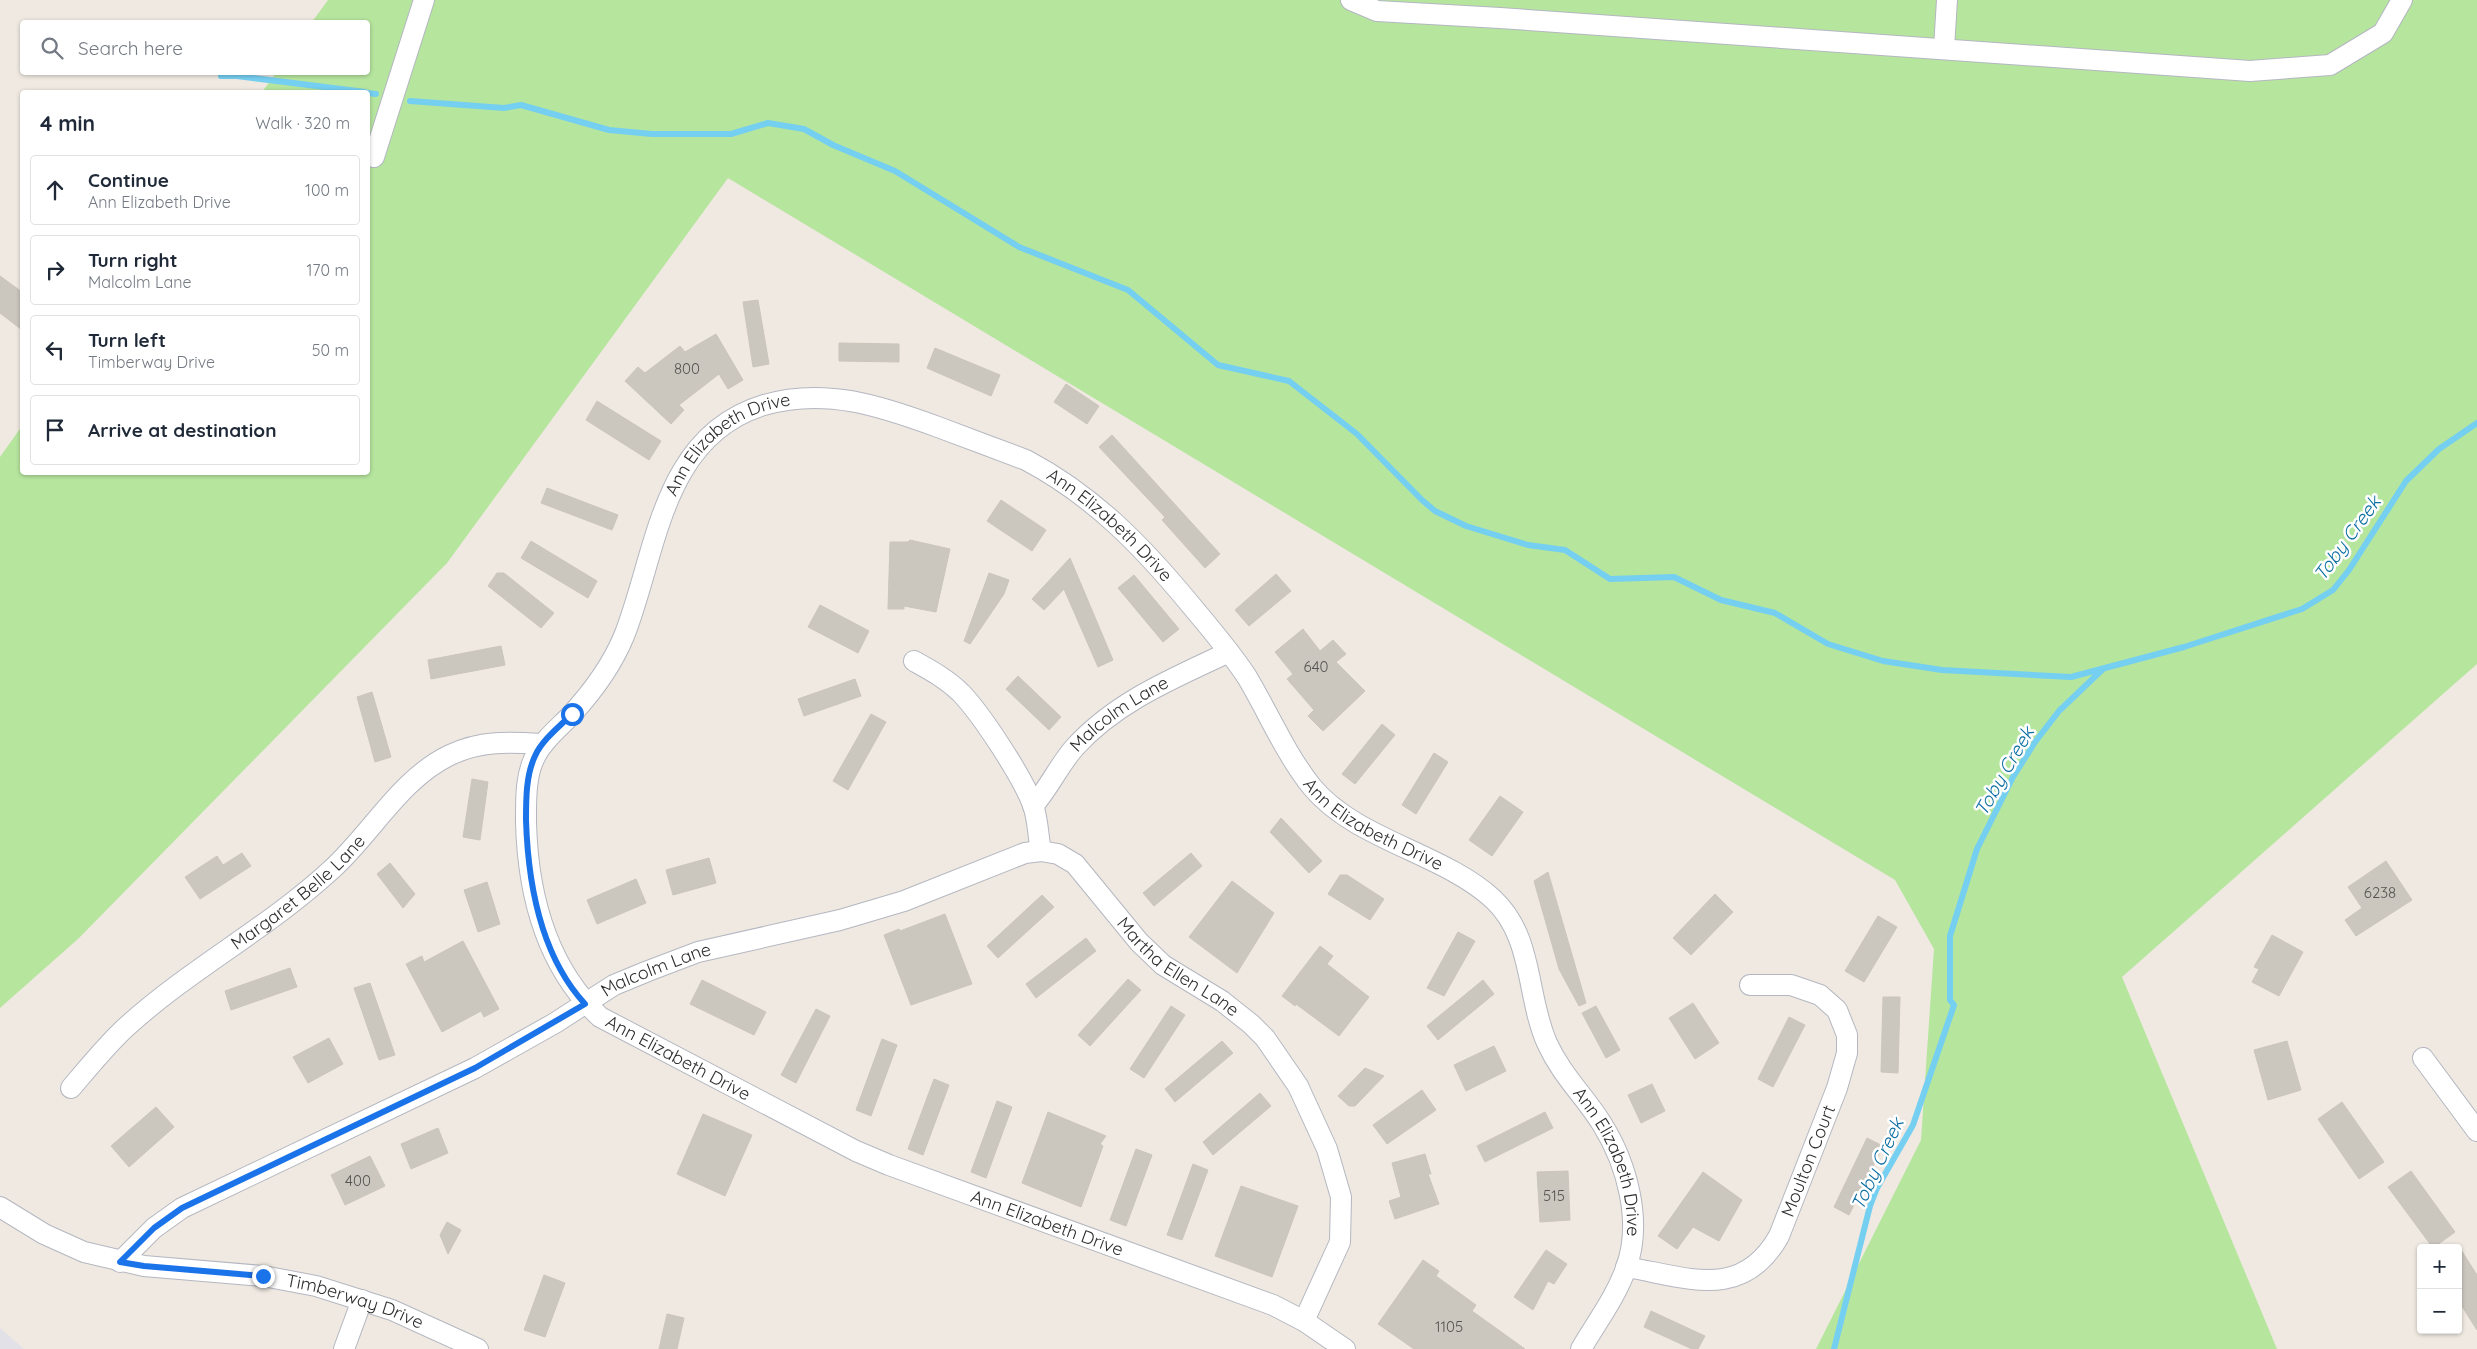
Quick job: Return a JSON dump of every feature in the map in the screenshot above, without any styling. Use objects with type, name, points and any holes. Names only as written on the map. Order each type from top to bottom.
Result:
[{"type":"street","points":[[374,157],[424,0]]},
{"type":"street","points":[[1351,0],[1377,11],[1944,48],[2250,72],[2330,65],[2383,32],[2402,0]]},
{"type":"street","points":[[1944,48],[1947,0]]},
{"type":"street","name":"Ann Elizabeth Drive","points":[[1345,1349],[1304,1321],[1273,1305],[889,1165],[856,1151],[600,1017],[585,1004],[571,985],[548,941],[535,903],[530,876],[526,816],[528,778],[535,756],[543,744],[572,714],[606,672],[620,648],[670,492],[687,463],[702,444],[724,425],[751,410],[794,398],[846,399],[881,406],[1026,460],[1047,470],[1084,495],[1113,519],[1166,575],[1229,652],[1248,679],[1288,754],[1316,791],[1351,819],[1469,882],[1494,900],[1512,923],[1524,948],[1535,1006],[1546,1042],[1564,1076],[1601,1122],[1617,1150],[1628,1180],[1632,1228],[1626,1268],[1620,1283],[1581,1349]]},
{"type":"street","name":"Malcolm Lane","points":[[1033,806],[1074,748],[1101,721],[1148,690],[1229,652]]},
{"type":"street","points":[[914,661],[940,675],[961,693],[1013,768],[1033,806],[1041,850]]},
{"type":"street","name":"Margaret Belle Lane","points":[[71,1088],[125,1028],[172,990],[290,906],[333,869],[425,770],[450,755],[478,745],[507,741],[543,744]]},
{"type":"street","name":"Malcolm Lane","points":[[120,1262],[154,1228],[182,1208],[475,1068],[614,985],[698,952],[868,912],[904,901],[1025,852],[1041,850]]},
{"type":"street","name":"Martha Ellen Lane","points":[[1041,850],[1058,854],[1075,864],[1139,942],[1163,965],[1222,1001],[1252,1024],[1265,1038],[1298,1086],[1327,1149],[1342,1197],[1340,1242],[1304,1321]]},
{"type":"street","name":"Moulton Court","points":[[1626,1268],[1705,1280],[1735,1277],[1754,1268],[1769,1254],[1779,1236],[1837,1088],[1847,1053],[1847,1035],[1837,1010],[1820,995],[1791,986],[1750,984]]},
{"type":"street","points":[[2423,1058],[2477,1131]]},
{"type":"street","name":"Timberway Drive","points":[[0,1207],[44,1234],[84,1252],[120,1262],[144,1266],[263,1276],[316,1286],[392,1310],[478,1349]]},
{"type":"street","points":[[344,1349],[362,1300]]},
{"type":"shaded area","points":[[0,1328],[24,1349],[0,1349]]},
{"type":"green space","points":[[328,0],[2477,0],[2477,664],[2122,977],[2277,1349],[1816,1349],[1921,1140],[1934,949],[1895,880],[728,178],[447,563],[79,938],[0,1008],[0,457],[20,429],[20,475],[370,475],[370,90],[263,90],[275,75],[370,75],[370,20],[313,20]]},
{"type":"building","points":[[0,276],[20,291],[20,328],[0,313]]},
{"type":"building","points":[[758,300],[769,364],[753,367],[743,302]]},
{"type":"building","points":[[716,334],[743,380],[728,389],[719,374],[679,405],[684,410],[671,424],[625,381],[638,367],[645,373],[680,346],[685,352]]},
{"type":"building","points":[[839,343],[899,344],[899,362],[839,361]]},
{"type":"building","points":[[935,348],[1000,375],[991,396],[927,368]]},
{"type":"building","points":[[1066,384],[1099,406],[1087,424],[1054,402]]},
{"type":"building","points":[[597,401],[661,441],[649,460],[586,420]]},
{"type":"building","points":[[1112,435],[1220,554],[1205,568],[1162,520],[1165,517],[1099,447]]},
{"type":"building","points":[[547,488],[618,515],[612,530],[541,503]]},
{"type":"building","points":[[1001,500],[1046,530],[1032,551],[987,521]]},
{"type":"building","points":[[910,540],[950,549],[936,612],[904,606],[904,609],[888,609],[890,542],[908,542]]},
{"type":"building","points":[[531,541],[597,581],[588,598],[521,558]]},
{"type":"building","points":[[1070,558],[1113,660],[1098,667],[1064,589],[1044,610],[1032,599]]},
{"type":"building","points":[[497,573],[504,573],[554,613],[541,628],[488,586]]},
{"type":"building","points":[[989,573],[1009,580],[1004,594],[970,644],[964,641]]},
{"type":"building","points":[[1276,574],[1291,591],[1249,626],[1235,610]]},
{"type":"building","points":[[1134,575],[1179,629],[1163,642],[1118,588]]},
{"type":"building","points":[[820,605],[869,631],[858,653],[808,627]]},
{"type":"building","points":[[1303,629],[1320,651],[1333,640],[1346,654],[1336,662],[1365,691],[1323,731],[1308,716],[1314,710],[1287,679],[1293,674],[1275,652]]},
{"type":"building","points":[[501,646],[505,665],[431,679],[428,660]]},
{"type":"building","points":[[1018,676],[1061,717],[1049,730],[1006,689]]},
{"type":"building","points":[[855,679],[861,696],[804,716],[798,699]]},
{"type":"building","points":[[372,692],[391,757],[375,762],[357,697]]},
{"type":"building","points":[[871,714],[886,722],[848,790],[833,781]]},
{"type":"building","points":[[1382,724],[1395,735],[1355,784],[1342,774]]},
{"type":"building","points":[[1434,753],[1448,762],[1416,814],[1402,805]]},
{"type":"building","points":[[472,779],[488,782],[480,840],[463,837]]},
{"type":"building","points":[[1500,796],[1523,812],[1492,856],[1469,840]]},
{"type":"building","points":[[1281,818],[1322,861],[1309,873],[1270,832]]},
{"type":"building","points":[[242,853],[251,866],[200,899],[185,877],[217,856],[223,865]]},
{"type":"building","points":[[1191,853],[1202,866],[1154,906],[1143,893]]},
{"type":"building","points":[[709,858],[716,883],[673,895],[666,870]]},
{"type":"building","points":[[2386,861],[2412,900],[2356,936],[2345,920],[2362,908],[2348,887]]},
{"type":"building","points":[[390,863],[415,894],[403,908],[377,874]]},
{"type":"building","points":[[1548,872],[1586,1003],[1579,1006],[1559,969],[1534,881]]},
{"type":"building","points":[[1340,875],[1347,875],[1384,899],[1370,920],[1328,894]]},
{"type":"building","points":[[636,879],[646,903],[597,924],[587,900]]},
{"type":"building","points":[[1232,881],[1274,913],[1237,973],[1189,937]]},
{"type":"building","points":[[487,882],[500,924],[478,932],[464,890]]},
{"type":"building","points":[[1715,894],[1733,912],[1691,955],[1673,938]]},
{"type":"building","points":[[1042,895],[1054,907],[998,958],[987,946]]},
{"type":"building","points":[[945,914],[972,984],[911,1005],[884,935]]},
{"type":"building","points":[[1878,916],[1897,927],[1864,982],[1845,971]]},
{"type":"building","points":[[1458,932],[1475,941],[1444,996],[1427,988]]},
{"type":"building","points":[[2272,935],[2303,952],[2279,996],[2252,982],[2259,969],[2254,967]]},
{"type":"building","points":[[1086,938],[1096,951],[1036,998],[1026,984]]},
{"type":"building","points":[[463,941],[499,1009],[484,1017],[481,1011],[442,1032],[406,964],[422,956],[424,962]]},
{"type":"building","points":[[1320,946],[1333,956],[1327,964],[1369,997],[1339,1036],[1282,996]]},
{"type":"building","points":[[290,968],[297,987],[231,1010],[225,991]]},
{"type":"building","points":[[1128,979],[1141,990],[1090,1046],[1078,1035]]},
{"type":"building","points":[[702,980],[766,1012],[754,1035],[690,1004]]},
{"type":"building","points":[[1483,980],[1494,994],[1438,1040],[1427,1026]]},
{"type":"building","points":[[370,983],[395,1055],[379,1060],[354,988]]},
{"type":"building","points":[[1883,997],[1900,997],[1898,1073],[1881,1072]]},
{"type":"building","points":[[1693,1003],[1719,1043],[1695,1059],[1669,1018]]},
{"type":"building","points":[[1171,1006],[1185,1015],[1144,1078],[1130,1069]]},
{"type":"building","points":[[1596,1006],[1620,1050],[1606,1058],[1582,1013]]},
{"type":"building","points":[[816,1009],[830,1016],[796,1083],[781,1075]]},
{"type":"building","points":[[1789,1017],[1805,1025],[1773,1087],[1758,1079]]},
{"type":"building","points":[[329,1038],[343,1064],[308,1083],[293,1057]]},
{"type":"building","points":[[882,1039],[897,1045],[871,1116],[856,1110]]},
{"type":"building","points":[[1222,1041],[1233,1053],[1175,1102],[1165,1089]]},
{"type":"building","points":[[2287,1041],[2301,1090],[2268,1100],[2254,1050]]},
{"type":"building","points":[[1494,1046],[1506,1071],[1466,1091],[1454,1065]]},
{"type":"building","points":[[1365,1068],[1384,1076],[1355,1106],[1349,1106],[1338,1096]]},
{"type":"building","points":[[934,1079],[949,1085],[923,1155],[908,1149]]},
{"type":"building","points":[[1652,1084],[1665,1111],[1641,1123],[1628,1095]]},
{"type":"building","points":[[1422,1090],[1436,1110],[1387,1144],[1373,1125]]},
{"type":"building","points":[[1260,1093],[1271,1106],[1213,1155],[1203,1142]]},
{"type":"building","points":[[997,1101],[1012,1107],[986,1178],[971,1172]]},
{"type":"building","points":[[2342,1102],[2384,1162],[2359,1179],[2318,1119]]},
{"type":"building","points":[[156,1107],[174,1127],[129,1167],[111,1146]]},
{"type":"building","points":[[1048,1112],[1106,1136],[1100,1144],[1103,1146],[1081,1207],[1022,1183]]},
{"type":"building","points":[[1545,1112],[1553,1128],[1485,1162],[1477,1146]]},
{"type":"building","points":[[703,1114],[752,1135],[725,1196],[677,1174]]},
{"type":"building","points":[[438,1128],[448,1153],[411,1169],[401,1144]]},
{"type":"building","points":[[1867,1138],[1883,1146],[1849,1215],[1834,1207]]},
{"type":"building","points":[[1136,1149],[1152,1155],[1126,1226],[1110,1220]]},
{"type":"building","points":[[1425,1154],[1431,1174],[1428,1174],[1439,1204],[1395,1219],[1389,1201],[1401,1197],[1392,1163]]},
{"type":"building","points":[[370,1156],[385,1186],[345,1205],[331,1175]]},
{"type":"building","points":[[1193,1164],[1208,1170],[1182,1240],[1167,1235]]},
{"type":"building","points":[[1568,1171],[1570,1220],[1540,1222],[1537,1172]]},
{"type":"building","points":[[2411,1171],[2455,1232],[2438,1244],[2430,1244],[2388,1187]]},
{"type":"building","points":[[1703,1172],[1742,1200],[1719,1241],[1693,1227],[1677,1249],[1658,1236]]},
{"type":"building","points":[[1241,1186],[1298,1206],[1272,1277],[1215,1256]]},
{"type":"building","points":[[447,1222],[461,1230],[448,1254],[440,1235]]},
{"type":"building","points":[[1546,1250],[1567,1264],[1554,1284],[1548,1281],[1533,1310],[1514,1297]]},
{"type":"building","points":[[2462,1251],[2477,1275],[2477,1330],[2462,1306]]},
{"type":"building","points":[[1423,1260],[1439,1271],[1436,1276],[1476,1305],[1472,1311],[1525,1349],[1414,1349],[1378,1324]]},
{"type":"building","points":[[544,1275],[565,1283],[545,1337],[524,1330]]},
{"type":"building","points":[[1651,1311],[1705,1336],[1698,1349],[1692,1349],[1644,1327]]},
{"type":"building","points":[[667,1314],[684,1318],[677,1349],[659,1349]]},
{"type":"waterway","points":[[221,76],[237,76],[349,90]]},
{"type":"waterway","points":[[370,93],[376,94]]},
{"type":"waterway","points":[[410,101],[504,108],[521,105],[609,130],[652,134],[731,134],[768,123],[804,129],[833,145],[895,171],[1019,247],[1128,290],[1218,365],[1289,381],[1357,434],[1435,511],[1466,526],[1528,545],[1565,550],[1610,579],[1674,577],[1721,600],[1775,613],[1828,644],[1883,661],[1942,670],[2071,677],[2184,647],[2302,609],[2333,590],[2349,570],[2406,481],[2439,449],[2477,423]]},
{"type":"waterway","name":"Toby Creek","points":[[1834,1349],[1870,1206],[1877,1188],[1913,1125],[1954,1005],[1950,1000],[1950,936],[1977,849],[2013,777],[2035,742],[2059,711],[2103,669]]},
{"type":"route","points":[[263,1276],[144,1266],[120,1262],[154,1228],[182,1208],[475,1068],[556,1023],[585,1004],[556,960],[548,941],[535,903],[527,853],[526,807],[528,778],[535,756],[543,744],[572,714]]}]
